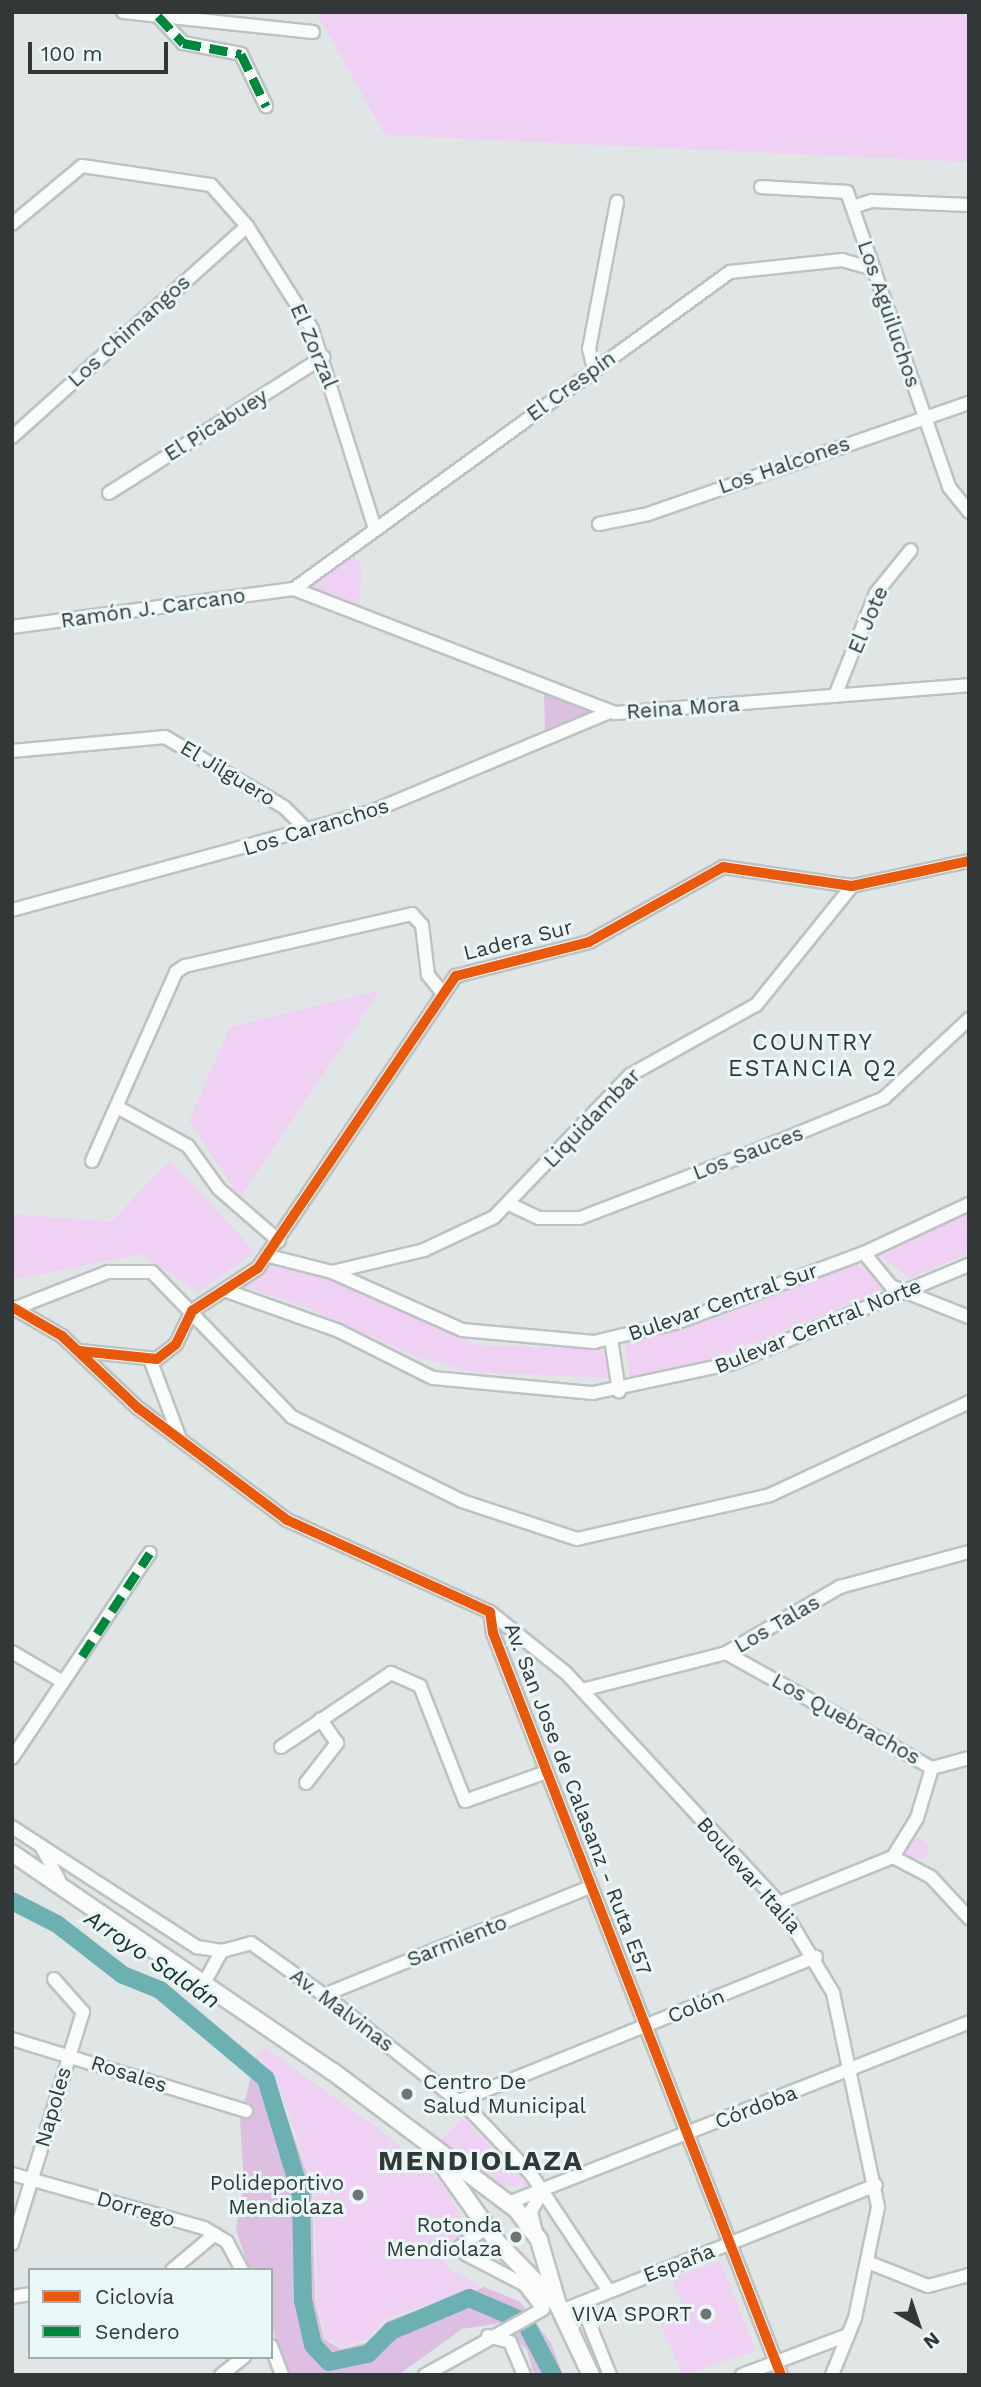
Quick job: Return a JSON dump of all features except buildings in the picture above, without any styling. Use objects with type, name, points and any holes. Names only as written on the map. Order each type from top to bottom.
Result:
[{"type":"main road","points":[[12,1853],[204,1983],[508,2203],[538,2237],[559,2308],[591,2375]]},
{"type":"main road","points":[[12,1866],[342,2081]]},
{"type":"main road","points":[[428,2147],[516,2262],[559,2308]]},
{"type":"main road","points":[[486,2225],[492,2208],[508,2203]]},
{"type":"main road","points":[[516,2262],[533,2257],[538,2237]]},
{"type":"street","points":[[123,12],[313,32]]},
{"type":"street","points":[[158,16],[183,43],[242,54],[266,106]]},
{"type":"street","name":"El Zorzal","points":[[12,224],[70,173],[89,166],[211,185],[247,226],[297,301],[323,357],[375,529]]},
{"type":"street","points":[[761,187],[843,190],[853,207],[872,201],[969,205]]},
{"type":"street","points":[[594,369],[589,349],[617,202]]},
{"type":"street","name":"Los Aguiluchos","points":[[853,207],[949,487],[969,512]]},
{"type":"street","name":"Los Chimangos","points":[[12,437],[247,226]]},
{"type":"street","name":"El Crespín","points":[[295,589],[594,369],[740,268],[842,260],[873,269]]},
{"type":"street","name":"El Picabuey","points":[[109,493],[323,357]]},
{"type":"street","name":"Los Halcones","points":[[599,524],[969,404]]},
{"type":"street","name":"El Jote","points":[[835,696],[876,593],[911,550]]},
{"type":"street","name":"Ramón J. Carcano","points":[[12,627],[295,589]]},
{"type":"street","name":"Reina Mora","points":[[295,589],[610,712],[969,685]]},
{"type":"street","name":"Los Caranchos","points":[[12,910],[309,832],[610,712]]},
{"type":"street","name":"El Jilguero","points":[[12,751],[165,737],[284,807],[309,832]]},
{"type":"street","name":"Ladera Sur","points":[[192,1311],[269,1256],[408,1056],[441,991],[467,971],[600,937],[723,867],[852,886],[969,861]]},
{"type":"street","name":"Liquidambar","points":[[332,1272],[424,1250],[509,1204],[630,1075],[756,1005],[852,886]]},
{"type":"street","points":[[92,1161],[176,972],[185,966],[412,914],[422,925],[428,975],[441,991]]},
{"type":"street","name":"Los Sauces","points":[[509,1204],[559,1221],[607,1210],[884,1098],[967,1024]]},
{"type":"street","points":[[117,1107],[188,1146],[219,1189],[279,1241]]},
{"type":"street","name":"Bulevar Central Sur","points":[[269,1256],[332,1272],[462,1330],[611,1339],[678,1322],[864,1253],[969,1205]]},
{"type":"street","points":[[864,1253],[902,1292],[969,1317]]},
{"type":"street","name":"Bulevar Central Norte","points":[[224,1290],[324,1325],[433,1378],[573,1393],[619,1391],[733,1363],[969,1265]]},
{"type":"street","points":[[14,1308],[132,1269],[160,1278],[292,1417],[462,1501],[577,1539],[770,1494],[969,1402]]},
{"type":"street","name":"Av. San Jose de Calasanz - Ruta E57","points":[[14,1308],[80,1351],[180,1440],[307,1531],[490,1612],[590,1887],[781,2375]]},
{"type":"street","points":[[80,1351],[150,1359],[176,1344],[192,1311]]},
{"type":"street","points":[[611,1339],[619,1391]]},
{"type":"street","points":[[150,1359],[180,1440]]},
{"type":"street","name":"Los Talas","points":[[582,1690],[726,1653],[840,1587],[969,1552]]},
{"type":"street","points":[[12,1758],[150,1553]]},
{"type":"street","name":"Boulevar Italia","points":[[490,1612],[512,1624],[582,1690],[779,1903],[816,1957],[839,2006],[876,2185],[870,2263],[848,2335],[832,2375]]},
{"type":"street","points":[[12,1652],[63,1682]]},
{"type":"street","name":"Los Quebrachos","points":[[726,1653],[932,1768],[969,1758]]},
{"type":"street","points":[[281,1747],[379,1676],[402,1674],[420,1685],[465,1801],[547,1772]]},
{"type":"street","points":[[306,1783],[338,1744],[320,1719]]},
{"type":"street","points":[[779,1903],[893,1857],[917,1818],[932,1768]]},
{"type":"street","name":"Av. Malvinas","points":[[12,1827],[197,1947],[222,1951],[251,1943],[324,1995],[459,2101],[544,2190],[608,2290]]},
{"type":"street","points":[[41,1846],[51,1874],[127,1929]]},
{"type":"street","points":[[893,1857],[931,1877],[969,1918]]},
{"type":"street","name":"Sarmiento","points":[[324,1995],[590,1887]]},
{"type":"street","points":[[204,1983],[222,1951]]},
{"type":"street","name":"Colón","points":[[459,2101],[816,1957]]},
{"type":"street","name":"Napoles","points":[[12,2244],[83,2012],[54,1979]]},
{"type":"street","name":"Córdoba","points":[[508,2203],[969,2022]]},
{"type":"street","name":"Rosales","points":[[12,2039],[68,2054],[246,2112]]},
{"type":"street","name":"Dorrego","points":[[12,2174],[215,2234]]},
{"type":"street","name":"España","points":[[559,2308],[581,2303],[876,2185]]},
{"type":"street","points":[[538,2237],[531,2211],[544,2190]]},
{"type":"street","points":[[425,2375],[488,2336],[543,2309],[533,2292],[475,2262],[461,2246],[486,2225]]},
{"type":"street","points":[[174,2268],[215,2234],[227,2242],[241,2268]]},
{"type":"street","points":[[870,2263],[928,2286],[969,2275]]},
{"type":"street","points":[[581,2303],[610,2375]]},
{"type":"street","points":[[743,2375],[848,2335]]},
{"type":"street","points":[[488,2336],[510,2342],[524,2375]]},
{"type":"street","points":[[273,2351],[282,2375]]},
{"type":"street","points":[[221,2375],[241,2359]]},
{"type":"shaded area","points":[[316,12],[969,12],[969,162],[385,135]]},
{"type":"shaded area","points":[[351,552],[362,567],[359,607],[306,586]]},
{"type":"shaded area","points":[[544,690],[590,711],[589,718],[545,734]]},
{"type":"shaded area","points":[[380,990],[240,1198],[189,1121],[230,1027]]},
{"type":"shaded area","points":[[170,1160],[255,1252],[199,1292],[141,1254],[12,1280],[12,1214],[111,1222]]},
{"type":"shaded area","points":[[969,1211],[969,1253],[909,1278],[876,1253]]},
{"type":"shaded area","points":[[853,1261],[890,1288],[701,1364],[630,1380],[625,1342]]},
{"type":"shaded area","points":[[275,1265],[325,1276],[476,1345],[602,1349],[611,1378],[470,1372],[412,1355],[309,1308],[242,1286]]},
{"type":"shaded area","points":[[917,1838],[925,1841],[928,1849],[925,1857],[917,1860],[909,1857],[906,1849],[909,1841]]},
{"type":"shaded area","name":"Polideportivo Mendiolaza","points":[[265,2048],[388,2136],[418,2247],[390,2138],[444,2185],[469,2231],[443,2257],[448,2268],[481,2286],[385,2319],[368,2339],[342,2347],[326,2338],[317,2302],[314,2187],[276,2080],[258,2056]]},
{"type":"shaded area","points":[[256,2056],[274,2081],[312,2187],[315,2301],[324,2339],[341,2349],[369,2342],[387,2321],[484,2287],[520,2302],[551,2343],[563,2375],[534,2375],[527,2350],[501,2323],[462,2329],[398,2375],[289,2373],[273,2331],[273,2268],[249,2268],[236,2230],[244,2183],[240,2120]]},
{"type":"shaded area","points":[[462,2118],[529,2185],[498,2187],[439,2142]]},
{"type":"shaded area","name":"VIVA SPORT","points":[[720,2261],[756,2351],[683,2375],[659,2321],[684,2308],[671,2278]]},
{"type":"waterway","name":"Arroyo Saldán","points":[[12,1901],[57,1924],[123,1975],[160,1990],[266,2079],[301,2195],[303,2300],[313,2345],[329,2362],[368,2354],[391,2331],[469,2298],[525,2322],[553,2375]]},
{"type":"marked path","points":[[158,16],[183,43],[241,54],[266,106]]},
{"type":"marked path","points":[[82,1656],[150,1553]]},
{"type":"cycle path","points":[[80,1351],[157,1359],[176,1344],[192,1311],[258,1268],[456,976],[589,942],[723,867],[852,886],[969,861]]},
{"type":"cycle path","points":[[12,1307],[62,1336],[138,1408],[287,1520],[490,1612],[493,1633],[781,2375]]},
{"type":"place","name":"Centro De Salud Municipal","points":[[407,2094]]},
{"type":"place","name":"Polideportivo Mendiolaza","points":[[358,2195]]},
{"type":"place","name":"Rotonda Mendiolaza","points":[[516,2237]]},
{"type":"place","name":"VIVA SPORT","points":[[706,2314]]},
{"type":"district","name":"COUNTRY ESTANCIA Q2","points":[[813,1056]]},
{"type":"district","name":"MENDIOLAZA","points":[[481,2161]]}]
